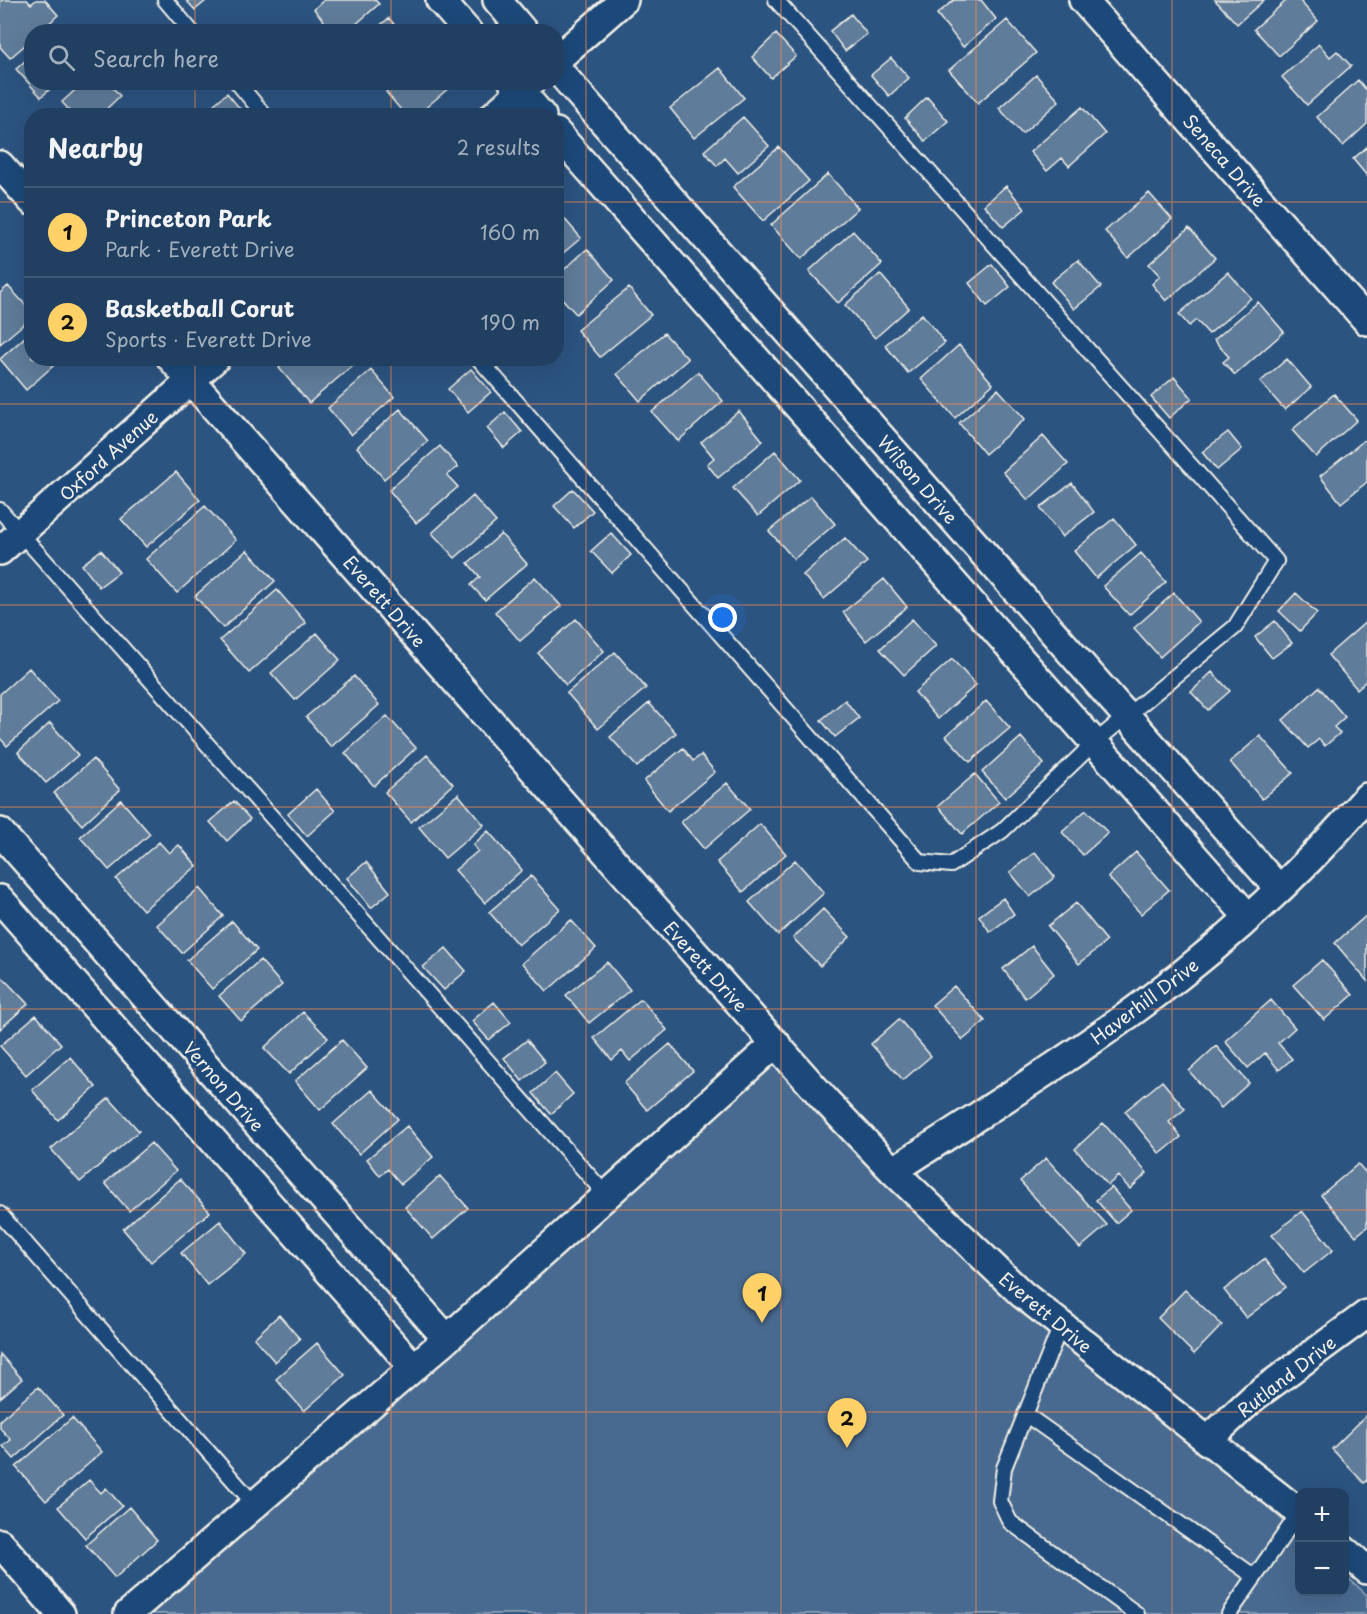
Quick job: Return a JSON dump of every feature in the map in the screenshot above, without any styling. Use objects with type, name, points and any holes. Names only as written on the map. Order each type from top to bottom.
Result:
[{"type":"street","points":[[440,0],[461,24]]},
{"type":"street","points":[[496,0],[517,24]]},
{"type":"street","points":[[564,53],[624,0]]},
{"type":"street","name":"Seneca Drive","points":[[1083,0],[1367,321]]},
{"type":"street","name":"Wilson Drive","points":[[564,77],[1280,890]]},
{"type":"street","points":[[500,108],[516,90]]},
{"type":"street","points":[[524,90],[537,108]]},
{"type":"street","points":[[564,141],[1248,917]]},
{"type":"street","points":[[0,165],[24,192]]},
{"type":"street","name":"Everett Drive","points":[[178,366],[827,1102],[893,1171],[1022,1294],[1295,1510]]},
{"type":"street","name":"Oxford Avenue","points":[[0,551],[207,366]]},
{"type":"street","name":"Haverhill Drive","points":[[893,1171],[1062,1061],[1138,1008],[1280,890],[1367,797]]},
{"type":"street","name":"Vernon Drive","points":[[0,832],[447,1339]]},
{"type":"street","points":[[0,899],[414,1368]]},
{"type":"street","points":[[128,1614],[447,1339],[776,1043]]},
{"type":"street","name":"Rutland Drive","points":[[1207,1441],[1254,1397],[1367,1314]]},
{"type":"street","points":[[0,1543],[61,1614]]},
{"type":"street","points":[[1349,1554],[1367,1569]]},
{"type":"lane","points":[[165,0],[185,24]]},
{"type":"lane","points":[[485,366],[921,862],[951,865],[1002,831],[1095,742],[1235,627],[1276,561],[776,0]]},
{"type":"lane","points":[[244,90],[258,108]]},
{"type":"lane","points":[[0,510],[607,1196]]},
{"type":"lane","points":[[0,1214],[255,1506]]},
{"type":"lane","points":[[1061,1325],[1004,1468],[1000,1501],[1010,1522],[1137,1614]]},
{"type":"lane","points":[[1025,1414],[1255,1577]]},
{"type":"lane","points":[[1229,1614],[1295,1519]]},
{"type":"shaded area","points":[[776,1043],[1108,1363],[1295,1531],[1295,1596],[1349,1596],[1349,1579],[1367,1595],[1367,1614],[128,1614]]},
{"type":"building","points":[[2,0],[27,0],[31,4],[36,0],[45,0],[58,15],[48,24],[24,24],[24,46],[10,58],[0,47],[0,2]]},
{"type":"building","points":[[186,0],[207,0],[195,10]]},
{"type":"building","points":[[324,0],[375,0],[379,4],[356,24],[326,24],[314,9]]},
{"type":"building","points":[[954,0],[981,0],[996,19],[963,47],[937,14]]},
{"type":"building","points":[[1215,0],[1264,0],[1237,24]]},
{"type":"building","points":[[1287,0],[1299,0],[1318,21],[1279,56],[1254,29]]},
{"type":"building","points":[[851,14],[867,34],[845,51],[830,31]]},
{"type":"building","points":[[389,18],[394,24],[382,24]]},
{"type":"building","points":[[1007,20],[1036,53],[978,103],[949,70]]},
{"type":"building","points":[[776,34],[796,56],[771,78],[752,57]]},
{"type":"building","points":[[1319,44],[1330,57],[1337,51],[1351,66],[1307,105],[1282,77]]},
{"type":"building","points":[[891,58],[909,78],[889,96],[871,75]]},
{"type":"building","points":[[24,62],[24,78],[16,69]]},
{"type":"building","points":[[720,68],[744,98],[694,138],[670,108]]},
{"type":"building","points":[[1036,75],[1059,101],[1022,134],[999,108]]},
{"type":"building","points":[[1358,80],[1367,91],[1367,124],[1343,146],[1317,117]]},
{"type":"building","points":[[35,90],[49,90],[41,97]]},
{"type":"building","points":[[75,90],[115,90],[120,96],[107,108],[67,108],[62,102]]},
{"type":"building","points":[[388,90],[446,90],[425,108],[399,108],[386,92]]},
{"type":"building","points":[[227,93],[239,108],[210,108]]},
{"type":"building","points":[[927,97],[948,121],[925,141],[905,118]]},
{"type":"building","points":[[1082,107],[1105,134],[1069,166],[1062,158],[1047,171],[1030,152]]},
{"type":"building","points":[[743,117],[769,146],[738,173],[725,158],[717,166],[704,151]]},
{"type":"building","points":[[779,147],[809,181],[763,221],[733,187]]},
{"type":"building","points":[[1367,147],[1367,176],[1353,159]]},
{"type":"building","points":[[828,174],[858,208],[801,259],[771,225]]},
{"type":"building","points":[[1006,186],[1025,209],[1003,227],[984,205]]},
{"type":"building","points":[[1149,193],[1172,219],[1128,258],[1105,231]]},
{"type":"building","points":[[564,218],[581,238],[564,252]]},
{"type":"building","points":[[1189,228],[1215,258],[1166,301],[1152,284],[1160,276],[1149,264]]},
{"type":"building","points":[[853,231],[882,264],[838,303],[809,271]]},
{"type":"building","points":[[587,249],[614,280],[576,314],[564,301],[564,270]]},
{"type":"building","points":[[1078,260],[1101,287],[1074,309],[1051,282]]},
{"type":"building","points":[[992,264],[1010,287],[987,306],[969,283]]},
{"type":"building","points":[[1228,272],[1251,298],[1209,334],[1196,320],[1189,326],[1179,314]]},
{"type":"building","points":[[880,274],[909,308],[875,338],[845,305]]},
{"type":"building","points":[[8,286],[24,303],[24,324],[0,344],[0,293]]},
{"type":"building","points":[[629,288],[651,315],[600,357],[577,330]]},
{"type":"building","points":[[1258,302],[1284,332],[1235,375],[1223,362],[1229,357],[1214,340]]},
{"type":"building","points":[[922,314],[945,343],[908,373],[885,345]]},
{"type":"building","points":[[664,333],[688,359],[640,401],[617,374]]},
{"type":"building","points":[[24,338],[24,366],[53,366],[26,390],[0,359]]},
{"type":"building","points":[[959,345],[993,384],[955,418],[921,379]]},
{"type":"building","points":[[1287,359],[1311,387],[1285,410],[1260,382]]},
{"type":"building","points":[[281,366],[352,366],[309,403],[279,368]]},
{"type":"building","points":[[471,369],[491,392],[468,412],[448,389]]},
{"type":"building","points":[[371,370],[394,397],[351,435],[328,408]]},
{"type":"building","points":[[698,372],[723,401],[678,441],[652,412]]},
{"type":"building","points":[[1174,377],[1192,398],[1169,418],[1151,397]]},
{"type":"building","points":[[998,389],[1025,419],[985,454],[959,423]]},
{"type":"building","points":[[1334,394],[1357,420],[1316,457],[1292,430]]},
{"type":"building","points":[[400,409],[428,441],[384,479],[357,447]]},
{"type":"building","points":[[739,411],[763,441],[718,478],[707,464],[714,458],[701,442]]},
{"type":"building","points":[[505,412],[522,432],[504,448],[487,428]]},
{"type":"building","points":[[1228,432],[1242,449],[1217,470],[1202,452]]},
{"type":"building","points":[[1043,436],[1068,464],[1028,500],[1003,472]]},
{"type":"building","points":[[1367,438],[1367,482],[1341,503],[1320,476]]},
{"type":"building","points":[[440,446],[458,467],[447,475],[458,487],[416,523],[389,490]]},
{"type":"building","points":[[775,451],[800,480],[758,516],[733,488]]},
{"type":"building","points":[[176,472],[200,500],[146,547],[121,519]]},
{"type":"building","points":[[1072,483],[1094,512],[1062,537],[1040,508]]},
{"type":"building","points":[[573,489],[593,511],[574,528],[554,506]]},
{"type":"building","points":[[473,496],[496,522],[455,558],[432,533]]},
{"type":"building","points":[[811,496],[835,524],[794,559],[769,531]]},
{"type":"building","points":[[205,506],[236,540],[177,593],[146,559]]},
{"type":"building","points":[[1114,518],[1136,545],[1096,578],[1074,551]]},
{"type":"building","points":[[611,533],[631,555],[612,573],[591,551]]},
{"type":"building","points":[[501,534],[527,564],[485,600],[471,585],[480,577],[468,563]]},
{"type":"building","points":[[845,538],[867,562],[824,599],[803,575]]},
{"type":"building","points":[[101,550],[119,572],[99,587],[82,565]]},
{"type":"building","points":[[247,550],[275,581],[223,628],[195,596]]},
{"type":"building","points":[[1141,553],[1166,582],[1129,615],[1103,586]]},
{"type":"building","points":[[535,577],[561,606],[520,641],[495,612]]},
{"type":"building","points":[[884,579],[907,607],[866,641],[843,612]]},
{"type":"building","points":[[277,590],[306,623],[249,673],[220,640]]},
{"type":"building","points":[[1174,593],[1199,622],[1160,657],[1134,628]]},
{"type":"building","points":[[1296,593],[1317,613],[1300,631],[1279,611]]},
{"type":"building","points":[[576,619],[604,651],[566,685],[538,653]]},
{"type":"building","points":[[912,619],[936,646],[904,675],[880,649]]},
{"type":"building","points":[[1275,621],[1292,643],[1272,658],[1255,637]]},
{"type":"building","points":[[1367,621],[1367,680],[1357,689],[1328,655]]},
{"type":"building","points":[[317,633],[340,660],[295,700],[271,673]]},
{"type":"building","points":[[615,652],[646,688],[598,729],[567,693]]},
{"type":"building","points":[[952,659],[976,685],[938,719],[915,692]]},
{"type":"building","points":[[29,668],[58,701],[7,746],[0,738],[0,694]]},
{"type":"building","points":[[1212,672],[1230,691],[1208,710],[1191,692]]},
{"type":"building","points":[[354,676],[379,705],[331,747],[306,717]]},
{"type":"building","points":[[1319,687],[1345,717],[1334,727],[1340,733],[1325,746],[1319,739],[1308,748],[1283,720]]},
{"type":"building","points":[[845,700],[859,718],[835,737],[821,720]]},
{"type":"building","points":[[986,701],[1010,728],[970,762],[946,736]]},
{"type":"building","points":[[649,703],[676,733],[637,767],[610,737]]},
{"type":"building","points":[[387,716],[416,748],[374,786],[345,753]]},
{"type":"building","points":[[50,723],[78,755],[46,783],[18,752]]},
{"type":"building","points":[[1260,736],[1293,773],[1262,799],[1230,762]]},
{"type":"building","points":[[1021,737],[1044,764],[1005,798],[982,772]]},
{"type":"building","points":[[683,748],[693,761],[701,755],[715,772],[668,811],[644,781]]},
{"type":"building","points":[[427,755],[453,784],[411,822],[385,792]]},
{"type":"building","points":[[93,759],[120,790],[82,825],[54,793]]},
{"type":"building","points":[[975,774],[999,802],[962,834],[938,806]]},
{"type":"building","points":[[727,783],[750,809],[704,849],[681,822]]},
{"type":"building","points":[[316,789],[335,811],[307,836],[288,814]]},
{"type":"building","points":[[458,794],[484,825],[445,858],[419,827]]},
{"type":"building","points":[[121,800],[150,834],[109,870],[80,837]]},
{"type":"building","points":[[234,801],[250,819],[227,841],[210,822]]},
{"type":"building","points":[[1086,810],[1108,833],[1083,855],[1062,832]]},
{"type":"building","points":[[760,824],[786,854],[743,892],[717,862]]},
{"type":"building","points":[[488,831],[522,870],[485,903],[455,870],[478,851],[473,845]]},
{"type":"building","points":[[159,842],[169,853],[179,845],[197,866],[143,910],[116,879]]},
{"type":"building","points":[[1035,852],[1055,877],[1030,897],[1010,872]]},
{"type":"building","points":[[1136,852],[1169,890],[1141,914],[1108,877]]},
{"type":"building","points":[[795,860],[824,893],[778,935],[749,902]]},
{"type":"building","points":[[366,862],[390,892],[371,908],[347,878]]},
{"type":"building","points":[[531,876],[560,909],[518,945],[489,912]]},
{"type":"building","points":[[199,888],[223,916],[182,953],[157,925]]},
{"type":"building","points":[[1003,898],[1014,914],[990,932],[979,916]]},
{"type":"building","points":[[1076,903],[1107,941],[1079,964],[1048,926]]},
{"type":"building","points":[[823,909],[850,937],[820,966],[793,938]]},
{"type":"building","points":[[1367,915],[1367,981],[1335,943]]},
{"type":"building","points":[[571,920],[596,948],[547,991],[522,963]]},
{"type":"building","points":[[232,921],[257,950],[212,989],[187,960]]},
{"type":"building","points":[[1032,946],[1054,974],[1025,998],[1003,969]]},
{"type":"building","points":[[446,948],[466,971],[444,990],[423,967]]},
{"type":"building","points":[[260,960],[282,985],[241,1021],[219,996]]},
{"type":"building","points":[[1322,960],[1353,995],[1324,1020],[1293,985]]},
{"type":"building","points":[[607,962],[630,990],[589,1023],[566,995]]},
{"type":"building","points":[[0,975],[28,1004],[0,1029]]},
{"type":"building","points":[[954,986],[985,1021],[963,1040],[932,1005]]},
{"type":"building","points":[[641,999],[667,1030],[630,1061],[622,1051],[612,1060],[594,1038]]},
{"type":"building","points":[[1271,1000],[1295,1028],[1278,1043],[1292,1059],[1279,1070],[1265,1053],[1248,1068],[1225,1041]]},
{"type":"building","points":[[494,1002],[511,1022],[489,1040],[472,1021]]},
{"type":"building","points":[[303,1012],[328,1038],[289,1074],[264,1048]]},
{"type":"building","points":[[36,1015],[61,1044],[26,1075],[0,1046]]},
{"type":"building","points":[[899,1019],[931,1056],[903,1080],[871,1044]]},
{"type":"building","points":[[342,1040],[367,1068],[320,1110],[295,1081]]},
{"type":"building","points":[[527,1040],[545,1062],[522,1081],[504,1058]]},
{"type":"building","points":[[670,1044],[693,1071],[647,1110],[624,1083]]},
{"type":"building","points":[[1216,1046],[1249,1083],[1221,1108],[1189,1071]]},
{"type":"building","points":[[70,1057],[96,1087],[58,1120],[32,1090]]},
{"type":"building","points":[[555,1073],[573,1094],[551,1114],[533,1093]]},
{"type":"building","points":[[1162,1081],[1185,1109],[1169,1122],[1181,1137],[1160,1154],[1125,1111]]},
{"type":"building","points":[[372,1090],[398,1119],[359,1154],[333,1124]]},
{"type":"building","points":[[109,1098],[139,1131],[80,1182],[51,1149]]},
{"type":"building","points":[[1103,1123],[1147,1173],[1130,1189],[1118,1176],[1108,1185],[1075,1149]]},
{"type":"building","points":[[407,1126],[433,1157],[401,1184],[388,1169],[380,1176],[367,1159]]},
{"type":"building","points":[[151,1143],[176,1171],[129,1211],[105,1183]]},
{"type":"building","points":[[1046,1158],[1107,1225],[1080,1248],[1020,1181]]},
{"type":"building","points":[[1358,1164],[1367,1174],[1367,1227],[1356,1236],[1321,1195]]},
{"type":"building","points":[[440,1176],[468,1208],[433,1239],[405,1207]]},
{"type":"building","points":[[180,1179],[210,1212],[151,1262],[123,1229]]},
{"type":"building","points":[[1111,1187],[1131,1210],[1116,1223],[1096,1200]]},
{"type":"building","points":[[1302,1211],[1333,1250],[1304,1273],[1272,1235]]},
{"type":"building","points":[[220,1221],[246,1254],[207,1285],[181,1253]]},
{"type":"building","points":[[1264,1259],[1286,1287],[1246,1318],[1224,1290]]},
{"type":"building","points":[[1185,1290],[1222,1325],[1194,1354],[1158,1318]]},
{"type":"building","points":[[279,1315],[300,1339],[275,1362],[254,1338]]},
{"type":"building","points":[[317,1343],[345,1375],[304,1411],[276,1379]]},
{"type":"building","points":[[0,1354],[22,1379],[0,1398]]},
{"type":"building","points":[[38,1387],[63,1415],[14,1459],[3,1446],[11,1440],[0,1428],[0,1420]]},
{"type":"building","points":[[1367,1415],[1367,1481],[1364,1483],[1332,1449]]},
{"type":"building","points":[[72,1418],[102,1452],[46,1501],[16,1467]]},
{"type":"building","points":[[89,1480],[101,1493],[106,1488],[122,1506],[85,1538],[58,1507]]},
{"type":"building","points":[[129,1507],[157,1540],[115,1578],[86,1545]]},
{"type":"place","name":"Princeton Park","points":[[762,1323]]},
{"type":"place","name":"Basketball Corut","points":[[847,1448]]}]
